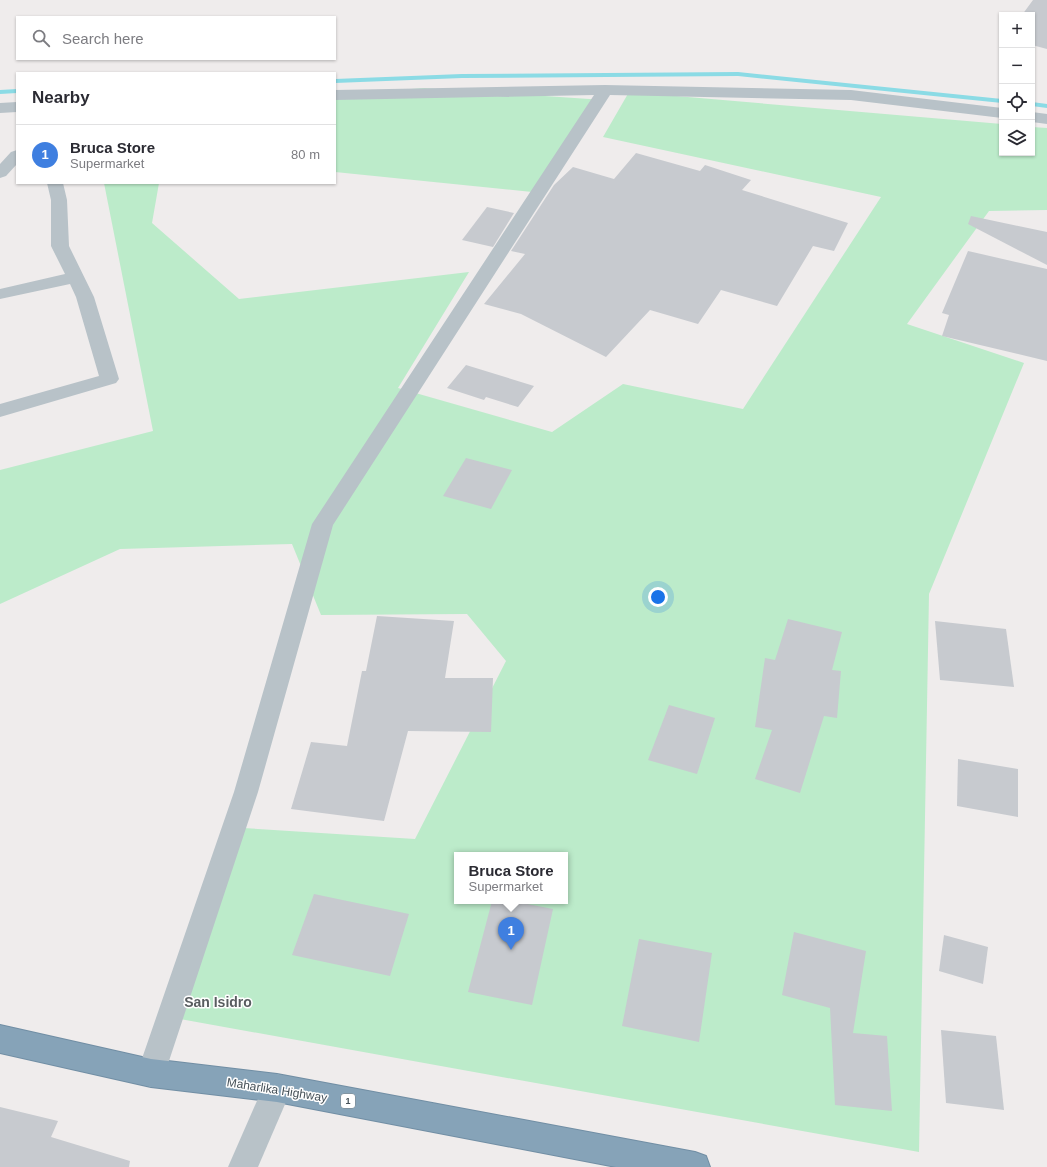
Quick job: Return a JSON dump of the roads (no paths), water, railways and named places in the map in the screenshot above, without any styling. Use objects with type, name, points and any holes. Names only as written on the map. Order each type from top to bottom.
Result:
[{"type":"highway","name":"Maharlika Highway","points":[[0,1039],[151,1073],[277,1088],[695,1167]]},
{"type":"street","points":[[336,96],[605,90],[851,95],[999,113]]},
{"type":"street","points":[[151,1073],[171,1017],[232,827],[246,792],[322,524],[605,90]]},
{"type":"street","points":[[0,108],[16,107]]},
{"type":"street","points":[[1035,117],[1047,119]]},
{"type":"street","points":[[0,173],[16,156]]},
{"type":"street","points":[[0,411],[109,379],[85,298],[60,246],[59,200],[55,184]]},
{"type":"street","points":[[0,294],[75,277]]},
{"type":"street","points":[[243,1167],[277,1088]]},
{"type":"waterway","points":[[336,81],[462,76],[738,74],[999,101]]},
{"type":"waterway","points":[[0,92],[16,91]]},
{"type":"waterway","points":[[1035,104],[1047,106]]},
{"type":"place","name":"Bruca Store","points":[[511,950]]},
{"type":"district","name":"San Isidro","points":[[218,1002]]}]
